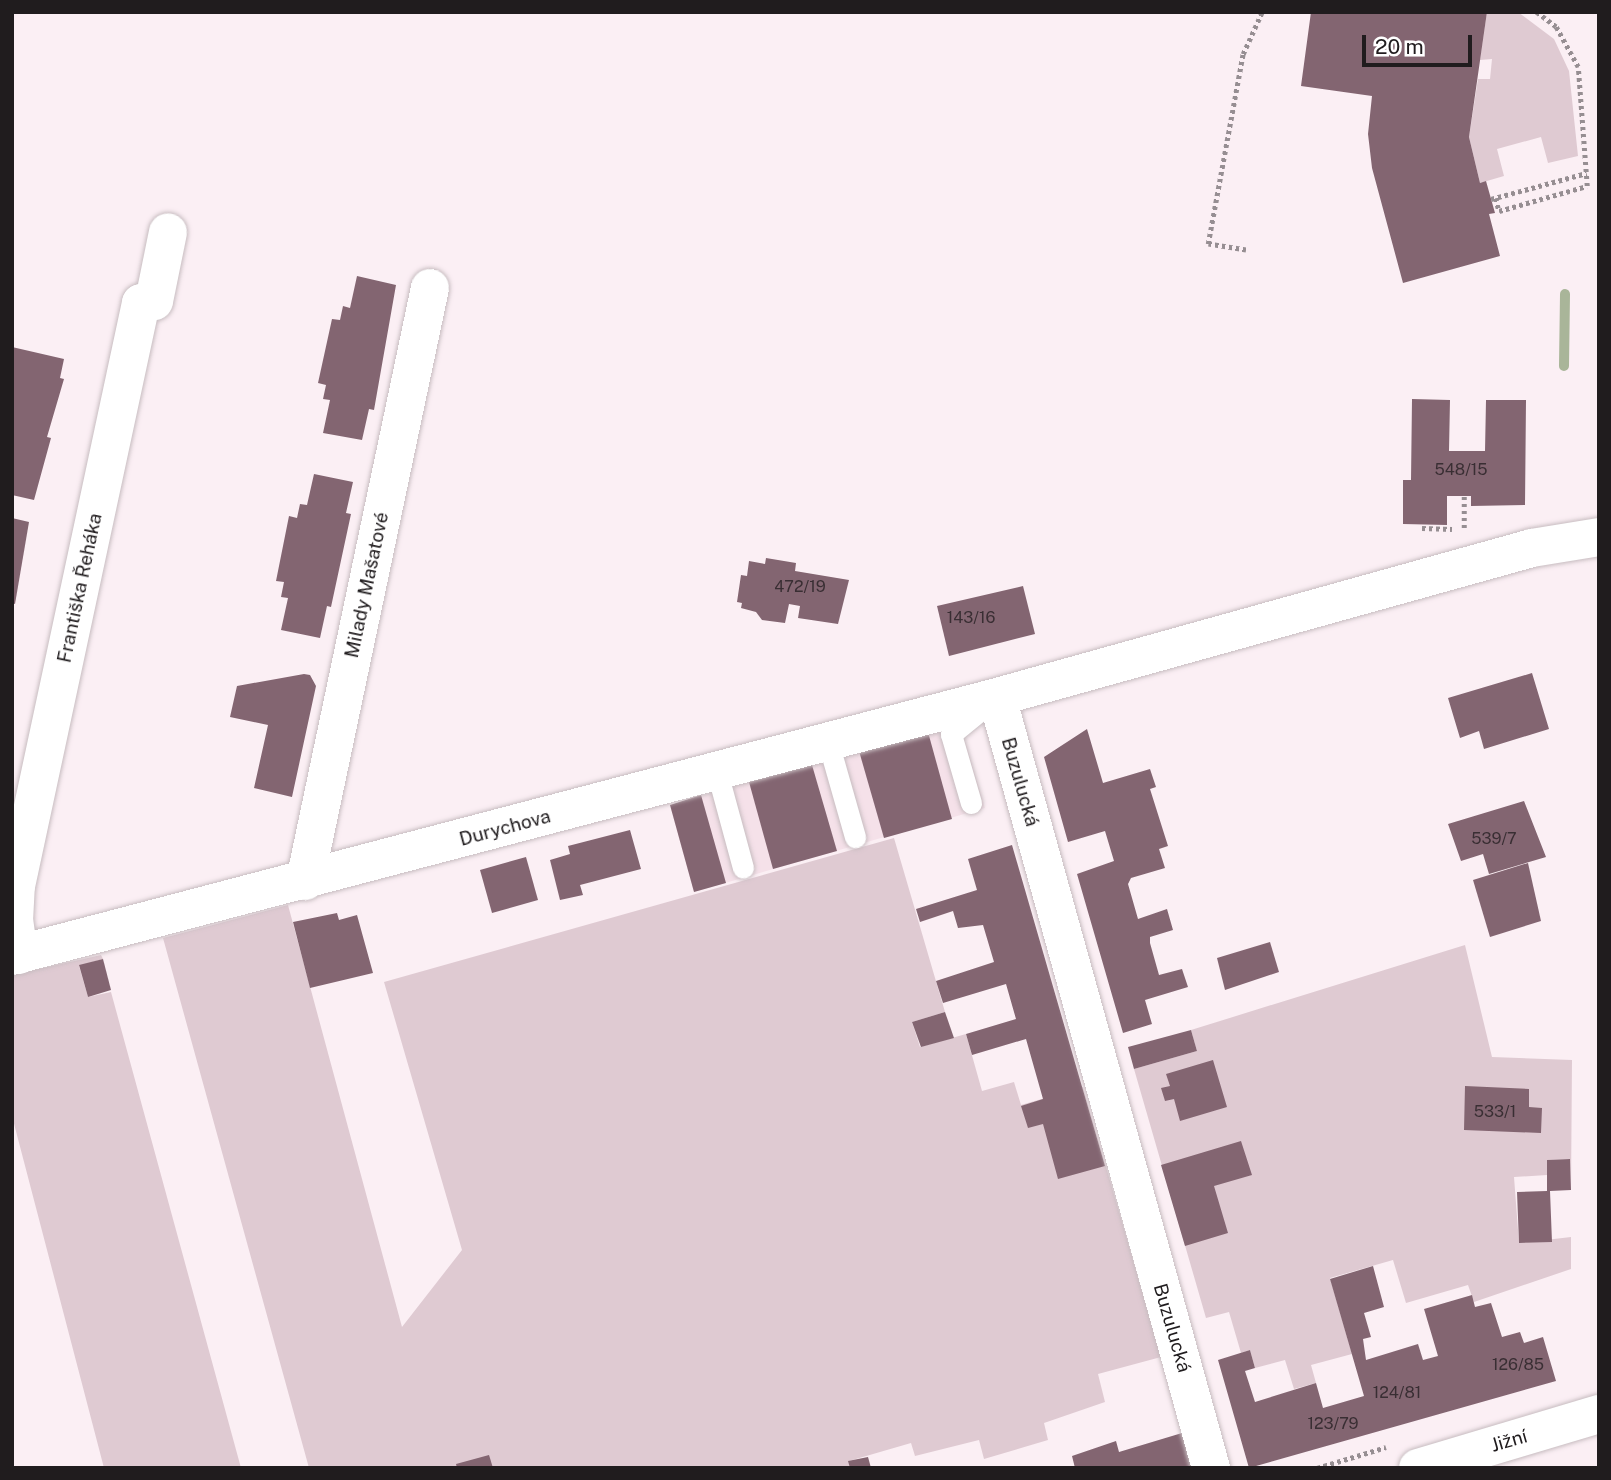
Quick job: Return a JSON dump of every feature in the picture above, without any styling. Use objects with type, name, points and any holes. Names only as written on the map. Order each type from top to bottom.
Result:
[{"type":"street","name":"Františka Řeháka","points":[[16,956],[16,886],[141,303],[154,300],[168,232]]},
{"type":"street","name":"Milady Mašatové","points":[[305,881],[430,288]]},
{"type":"street","points":[[997,697],[1532,548],[1599,537]]},
{"type":"street","name":"Durychova","points":[[16,956],[997,697]]},
{"type":"street","name":"Buzulucká","points":[[997,697],[1211,1468]]},
{"type":"street","name":"Jižní","points":[[1418,1468],[1599,1414]]},
{"type":"lane","points":[[971,803],[951,734],[997,697]]},
{"type":"lane","points":[[828,742],[855,836]]},
{"type":"lane","points":[[717,772],[743,868]]},
{"type":"path","points":[[1246,250],[1208,244],[1243,54],[1262,12]]},
{"type":"path","points":[[1536,12],[1556,27],[1578,67],[1587,173],[1587,186],[1581,190],[1499,211],[1494,198],[1587,173]]},
{"type":"path","points":[[1422,528],[1464,529]]},
{"type":"shaded area","points":[[1487,12],[1518,12],[1554,39],[1569,71],[1578,156],[1548,163],[1541,137],[1497,149],[1504,176],[1480,183],[1469,137],[1478,79],[1490,79],[1492,59],[1480,60]]},
{"type":"shaded area","points":[[959,721],[985,808],[694,892],[670,805]]},
{"type":"shaded area","points":[[894,838],[945,1012],[912,1022],[920,1047],[966,1034],[982,1091],[1014,1082],[1021,1105],[1083,1087],[1161,1357],[1098,1374],[1105,1402],[1044,1423],[1048,1440],[984,1459],[979,1440],[915,1456],[911,1443],[849,1461],[850,1468],[309,1468],[163,938],[288,905],[402,1327],[462,1250],[384,982]]},
{"type":"shaded area","points":[[1465,945],[1492,1057],[1572,1060],[1571,1190],[1570,1159],[1547,1160],[1547,1175],[1514,1177],[1519,1243],[1571,1237],[1571,1269],[1474,1302],[1468,1285],[1406,1303],[1393,1260],[1330,1278],[1352,1354],[1311,1365],[1316,1383],[1294,1389],[1285,1360],[1255,1368],[1250,1350],[1241,1353],[1229,1312],[1206,1318],[1134,1069],[1197,1051],[1191,1030]]},
{"type":"shaded area","points":[[101,955],[103,959],[79,966],[88,997],[111,992],[241,1468],[104,1468],[12,1116],[12,975]]},
{"type":"building","points":[[1311,12],[1487,12],[1469,137],[1480,183],[1486,181],[1495,213],[1489,214],[1500,256],[1403,283],[1372,168],[1368,134],[1372,96],[1301,86]]},
{"type":"building","points":[[357,276],[396,285],[374,410],[369,409],[362,440],[323,433],[330,400],[323,399],[326,385],[318,383],[332,319],[340,320],[343,306],[350,308]]},
{"type":"building","points":[[12,347],[64,359],[60,378],[64,379],[47,437],[51,438],[34,500],[12,495]]},
{"type":"building","points":[[1412,399],[1450,400],[1449,451],[1485,451],[1486,400],[1526,400],[1525,505],[1471,506],[1471,496],[1447,496],[1447,525],[1403,524],[1403,480],[1411,480]]},
{"type":"building","points":[[314,474],[353,482],[346,513],[351,514],[331,607],[327,606],[320,638],[281,630],[288,598],[281,597],[284,582],[276,581],[289,516],[297,518],[300,504],[307,505]]},
{"type":"building","points":[[12,518],[29,522],[15,604],[12,603]]},
{"type":"building","points":[[766,558],[796,563],[795,571],[849,580],[838,624],[798,618],[800,606],[789,604],[785,623],[762,620],[756,612],[741,608],[742,603],[737,602],[741,575],[747,576],[749,561],[765,564]]},
{"type":"building","points":[[1023,586],[1035,634],[949,656],[937,606]]},
{"type":"building","points":[[1532,673],[1549,729],[1484,749],[1479,731],[1460,738],[1448,698]]},
{"type":"building","points":[[310,675],[316,686],[292,797],[254,788],[268,725],[230,717],[237,686]]},
{"type":"building","points":[[1087,729],[1103,783],[1150,769],[1156,787],[1150,789],[1168,846],[1159,849],[1165,868],[1131,878],[1128,884],[1138,919],[1167,909],[1173,930],[1150,937],[1150,943],[1159,975],[1182,969],[1188,987],[1145,1000],[1152,1024],[1123,1033],[1077,874],[1114,861],[1105,831],[1068,842],[1044,757]]},
{"type":"building","points":[[928,732],[952,819],[884,838],[859,751]]},
{"type":"building","points":[[812,765],[837,851],[773,869],[749,782]]},
{"type":"building","points":[[701,795],[726,883],[694,892],[670,805]]},
{"type":"building","points":[[1524,801],[1546,857],[1489,874],[1483,854],[1461,861],[1448,824]]},
{"type":"building","points":[[630,830],[641,869],[580,885],[583,895],[560,900],[550,860],[570,854],[568,846]]},
{"type":"building","points":[[1012,845],[1105,1166],[1058,1179],[1043,1124],[1028,1128],[1021,1106],[1043,1099],[1026,1039],[972,1055],[966,1034],[1016,1019],[1006,984],[943,1003],[936,981],[994,962],[983,925],[958,928],[953,911],[920,922],[916,909],[977,890],[968,859]]},
{"type":"building","points":[[526,857],[538,900],[492,913],[480,870]]},
{"type":"building","points":[[1528,863],[1541,921],[1490,937],[1473,880]]},
{"type":"building","points":[[337,913],[339,920],[357,915],[373,973],[310,988],[293,922]]},
{"type":"building","points":[[1270,942],[1279,972],[1225,990],[1217,958]]},
{"type":"building","points":[[103,959],[111,990],[88,997],[79,965]]},
{"type":"building","points":[[945,1012],[954,1038],[921,1047],[912,1022]]},
{"type":"building","points":[[1191,1030],[1197,1051],[1134,1069],[1128,1047]]},
{"type":"building","points":[[1213,1060],[1227,1107],[1180,1121],[1174,1099],[1165,1101],[1161,1088],[1170,1086],[1166,1074]]},
{"type":"building","points":[[1465,1086],[1529,1089],[1529,1107],[1542,1108],[1541,1133],[1464,1130]]},
{"type":"building","points":[[1241,1141],[1252,1175],[1214,1186],[1228,1233],[1185,1246],[1161,1165]]},
{"type":"building","points":[[1570,1159],[1571,1190],[1550,1191],[1552,1242],[1519,1243],[1517,1192],[1547,1191],[1547,1160]]},
{"type":"building","points":[[1373,1266],[1384,1307],[1364,1313],[1371,1337],[1363,1339],[1366,1360],[1418,1344],[1423,1360],[1438,1356],[1424,1309],[1472,1295],[1475,1307],[1491,1303],[1502,1337],[1520,1332],[1524,1343],[1543,1337],[1556,1381],[1249,1468],[1218,1360],[1250,1350],[1255,1368],[1245,1371],[1255,1402],[1316,1383],[1323,1408],[1364,1396],[1330,1279]]},
{"type":"building","points":[[1182,1433],[1192,1468],[1075,1468],[1072,1456],[1116,1441],[1119,1452]]},
{"type":"building","points":[[489,1455],[493,1468],[457,1468],[456,1464]]},
{"type":"building","points":[[868,1457],[871,1468],[850,1468],[848,1461]]},
{"type":"waterway","points":[[1564,366],[1565,294]]}]
